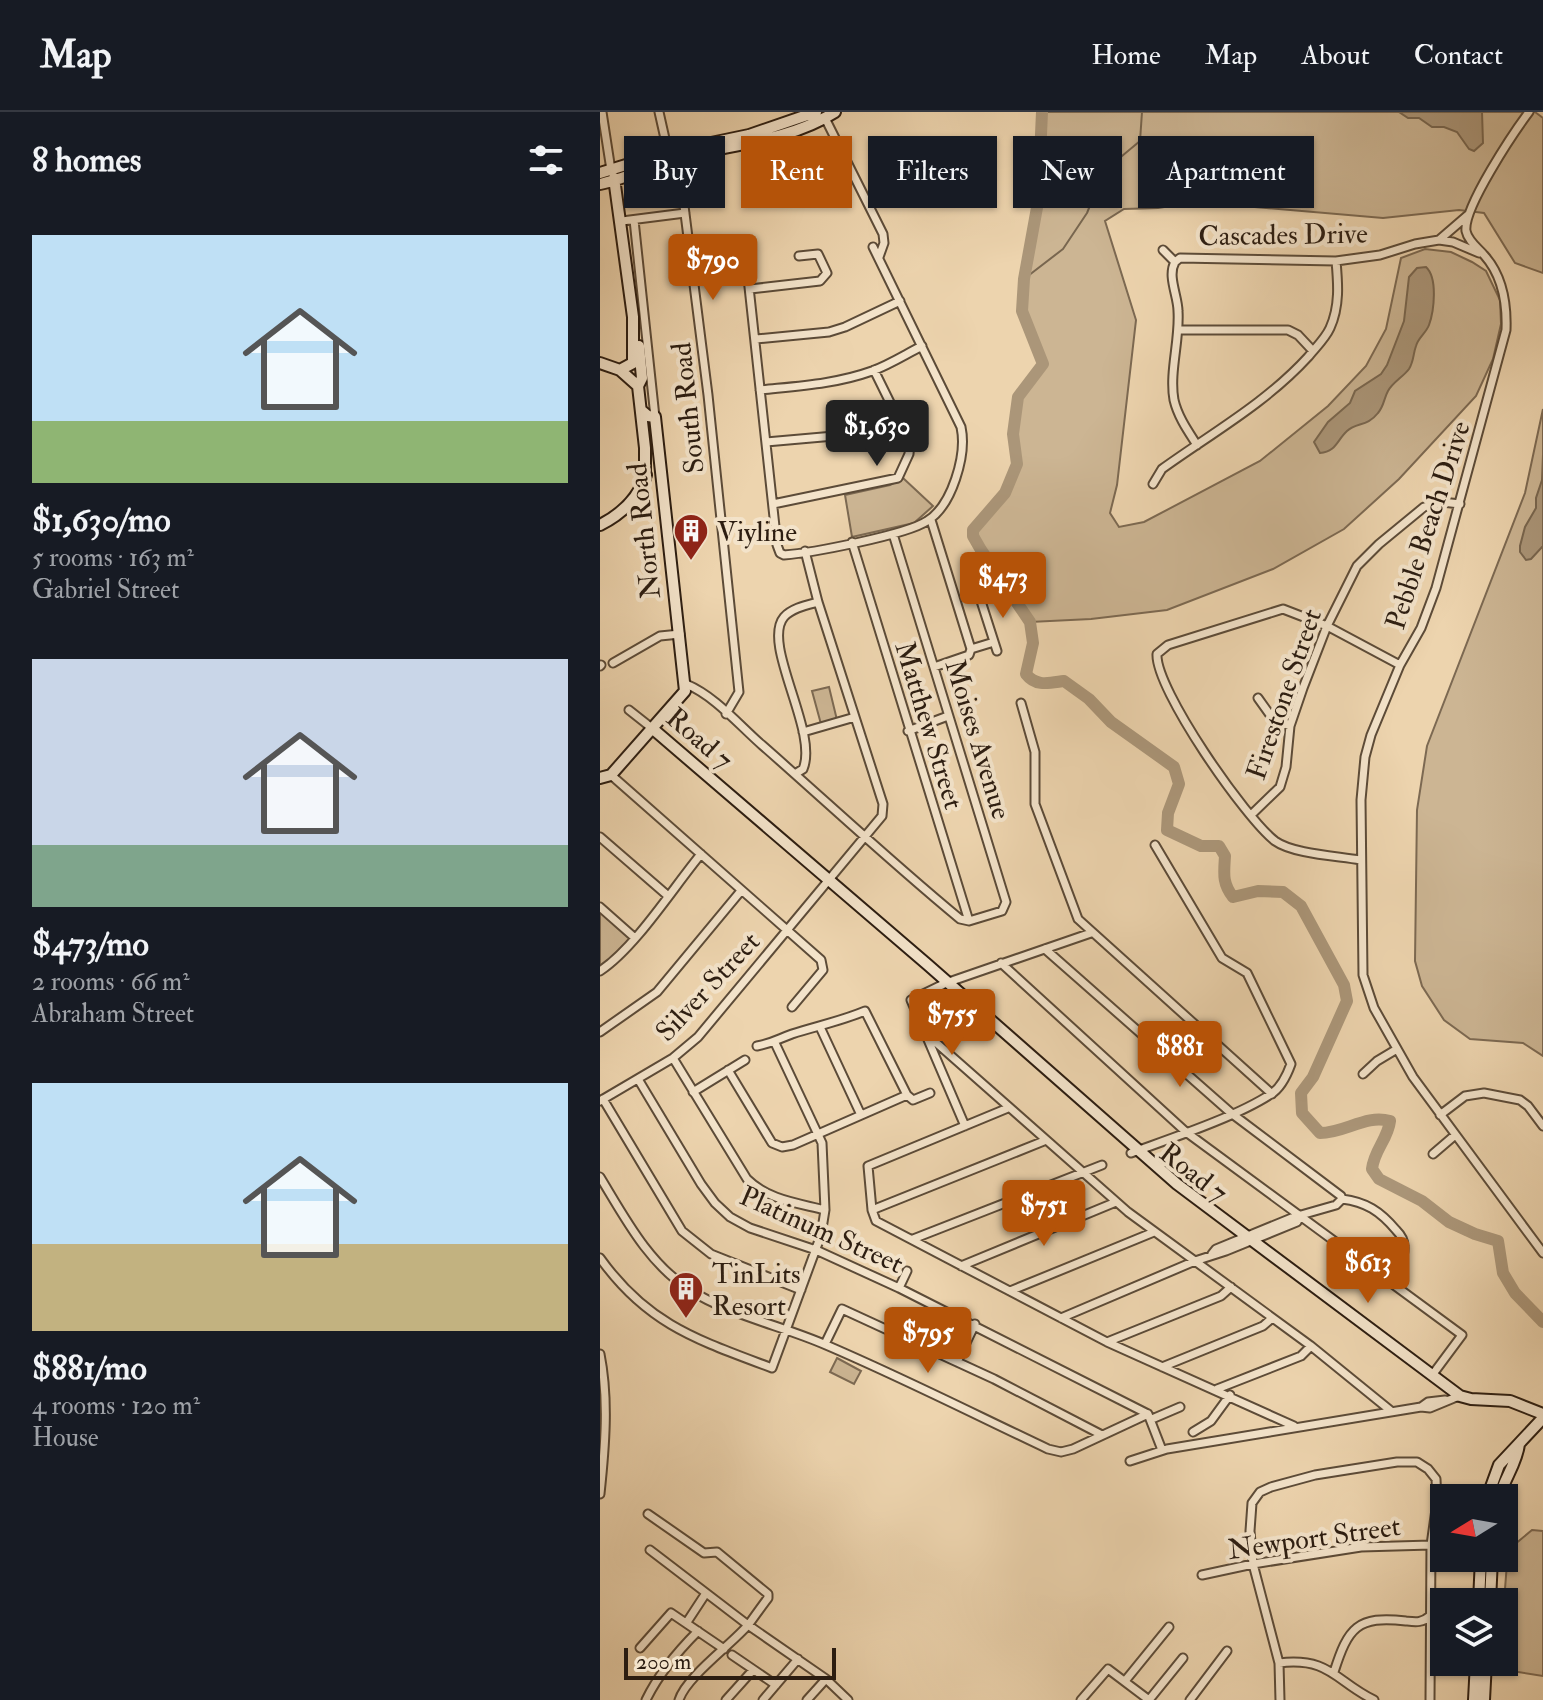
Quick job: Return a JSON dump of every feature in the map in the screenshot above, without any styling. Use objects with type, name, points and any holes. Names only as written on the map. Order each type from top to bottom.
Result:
[{"type":"street","points":[[602,112],[609,174],[622,221],[633,317],[633,363],[620,370]]},
{"type":"street","points":[[659,112],[664,136]]},
{"type":"street","points":[[1439,240],[1468,215],[1511,137],[1529,112]]},
{"type":"street","points":[[600,184],[609,174],[750,144],[818,114]]},
{"type":"street","points":[[725,140],[818,114]]},
{"type":"street","points":[[818,114],[883,234],[879,257]]},
{"type":"street","name":"South Road","points":[[684,208],[708,395],[739,692],[726,714]]},
{"type":"street","points":[[622,221],[685,213]]},
{"type":"street","name":"Pebble Beach Drive","points":[[1468,215],[1466,231],[1469,238],[1494,267],[1504,294],[1506,330],[1460,504],[1421,628],[1400,665],[1365,757],[1361,788],[1360,860],[1363,975],[1374,1008],[1397,1049],[1454,1136],[1543,1253]]},
{"type":"street","name":"North Road","points":[[634,220],[686,684]]},
{"type":"street","points":[[1439,240],[1453,242],[1485,256]]},
{"type":"street","name":"Cascades Drive","points":[[1197,445],[1179,416],[1173,392],[1178,330],[1171,268],[1175,262],[1180,258],[1336,261],[1380,255],[1439,240]]},
{"type":"street","points":[[744,241],[780,553],[789,555],[893,534],[931,520],[953,487],[961,463],[961,427],[873,247]]},
{"type":"street","points":[[1163,250],[1175,262]]},
{"type":"street","points":[[750,289],[820,281],[827,273],[818,254],[799,256]]},
{"type":"street","points":[[1153,484],[1162,469],[1249,410],[1298,368],[1322,342],[1334,318],[1338,290],[1336,261]]},
{"type":"street","points":[[756,339],[829,332],[900,301]]},
{"type":"street","points":[[633,317],[637,327],[642,378],[638,386],[645,479]]},
{"type":"street","points":[[1178,330],[1282,329],[1293,332],[1313,351]]},
{"type":"street","points":[[760,390],[831,382],[874,370],[922,346]]},
{"type":"street","points":[[600,363],[620,370],[638,386]]},
{"type":"street","points":[[773,504],[898,478],[909,454],[910,443],[874,370]]},
{"type":"street","points":[[641,410],[655,417]]},
{"type":"street","points":[[766,442],[834,436],[898,418]]},
{"type":"street","points":[[600,525],[629,505],[651,465],[659,461]]},
{"type":"street","name":"Firestone Street","points":[[1251,815],[1280,787],[1286,767],[1290,726],[1327,626],[1351,577],[1366,555],[1424,507],[1442,502],[1460,504]]},
{"type":"street","points":[[931,520],[971,649],[969,655],[934,667]]},
{"type":"street","name":"Moises Avenue","points":[[893,534],[1006,902],[1002,911],[969,921]]},
{"type":"street","name":"Matthew Street","points":[[852,542],[969,921]]},
{"type":"street","points":[[803,732],[855,717],[805,551]]},
{"type":"street","points":[[971,649],[996,647],[980,598]]},
{"type":"street","points":[[795,774],[803,769],[807,750],[783,659],[779,627],[784,617],[795,609],[818,602]]},
{"type":"street","points":[[1360,860],[1285,846],[1275,841],[1251,815],[1197,741],[1159,670],[1157,654],[1168,645],[1271,611],[1292,610],[1400,665]]},
{"type":"street","points":[[613,663],[660,636],[680,634]]},
{"type":"street","points":[[792,1007],[824,966],[701,854],[606,777],[683,695],[686,684],[726,714],[960,919],[969,921]]},
{"type":"street","points":[[1258,698],[1273,719],[1290,726]]},
{"type":"street","points":[[1021,703],[1035,752],[1035,804],[1078,919],[1272,1094]]},
{"type":"street","name":"Road 7","points":[[629,710],[828,880],[1134,1152],[1247,1240],[1448,1391],[1460,1396],[1510,1401],[1542,1418]]},
{"type":"street","points":[[908,731],[948,716]]},
{"type":"street","name":"Silver Street","points":[[601,1100],[673,1058],[698,1037],[864,838],[883,811],[855,717]]},
{"type":"street","points":[[600,837],[667,895]]},
{"type":"street","points":[[1134,1152],[1272,1094],[1288,1074],[1291,1064],[1247,973],[1222,958],[1155,845]]},
{"type":"street","points":[[600,971],[635,938],[701,854]]},
{"type":"street","points":[[600,1032],[657,992],[740,892]]},
{"type":"street","points":[[600,907],[635,938]]},
{"type":"street","points":[[965,1126],[911,1000],[944,984],[1091,933]]},
{"type":"street","points":[[1045,949],[1231,1113],[1338,1192],[1342,1199],[1363,1203],[1382,1213],[1405,1245],[1401,1264],[1391,1282]]},
{"type":"street","points":[[1001,963],[1186,1132],[1462,1335],[1433,1374]]},
{"type":"street","points":[[757,1046],[841,1022],[865,1011],[907,1095],[913,1100],[930,1093]]},
{"type":"street","points":[[820,1027],[861,1115]]},
{"type":"street","points":[[924,1032],[1116,1202],[1311,1346],[1391,1411]]},
{"type":"street","points":[[600,1258],[632,1297],[661,1321],[695,1339],[772,1368],[816,1250],[825,1210],[824,1156],[819,1133],[775,1043]]},
{"type":"street","points":[[1363,1074],[1397,1049]]},
{"type":"street","points":[[673,1058],[742,1172],[754,1186],[775,1197],[825,1210]]},
{"type":"street","points":[[693,1092],[745,1060]]},
{"type":"street","points":[[728,1070],[776,1146],[793,1145],[907,1095]]},
{"type":"street","name":"Platinum Street","points":[[638,1079],[715,1203],[730,1217],[750,1228],[816,1250],[975,1324],[1150,1416]]},
{"type":"street","points":[[1440,1115],[1465,1096],[1484,1093],[1520,1100],[1543,1126]]},
{"type":"street","points":[[601,1100],[675,1221],[691,1239],[711,1254],[801,1290]]},
{"type":"street","points":[[1008,1108],[868,1166],[876,1221],[1107,1342],[1294,1426]]},
{"type":"street","points":[[1433,1154],[1454,1136]]},
{"type":"street","points":[[872,1210],[1044,1141]]},
{"type":"street","points":[[913,1239],[1102,1165]]},
{"type":"street","points":[[600,1177],[642,1245],[690,1290],[825,1344],[1048,1449],[1061,1452],[1073,1449],[1150,1416],[1180,1407]]},
{"type":"street","points":[[1061,1318],[1212,1254],[1216,1249],[1336,1205],[1342,1199]]},
{"type":"street","points":[[961,1266],[1116,1202]]},
{"type":"street","points":[[1010,1291],[1154,1232]]},
{"type":"street","name":"Road 7","points":[[1247,1240],[1460,1396]]},
{"type":"street","points":[[899,1288],[907,1271]]},
{"type":"street","points":[[1107,1342],[1221,1296],[1231,1287]]},
{"type":"street","points":[[825,1344],[842,1309],[957,1362],[1102,1435]]},
{"type":"street","points":[[1162,1367],[1263,1326],[1272,1318]]},
{"type":"street","points":[[957,1362],[975,1324]]},
{"type":"street","points":[[1217,1389],[1301,1356],[1311,1346]]},
{"type":"street","points":[[600,1354],[605,1378],[600,1494]]},
{"type":"street","points":[[1193,1432],[1211,1421],[1230,1395]]},
{"type":"street","points":[[1130,1461],[1162,1450],[1294,1426],[1430,1408],[1460,1396]]},
{"type":"street","points":[[1150,1416],[1162,1450]]},
{"type":"street","points":[[1493,1484],[1499,1465],[1542,1418]]},
{"type":"street","points":[[1504,1484],[1519,1444]]},
{"type":"street","points":[[1280,1700],[1279,1663],[1253,1564],[1250,1531],[1252,1503],[1260,1492],[1315,1475],[1397,1462],[1417,1462],[1428,1469],[1436,1484]]},
{"type":"street","points":[[648,1514],[704,1553],[717,1552],[766,1592],[768,1598],[748,1625],[681,1693],[679,1700]]},
{"type":"street","name":"Newport Street","points":[[1202,1575],[1361,1547],[1430,1545]]},
{"type":"street","points":[[650,1550],[748,1625],[826,1679],[848,1700]]},
{"type":"street","points":[[687,1622],[706,1593]]},
{"type":"street","points":[[640,1648],[671,1613],[724,1649]]},
{"type":"street","points":[[1334,1672],[1344,1642],[1357,1626],[1370,1621],[1394,1619],[1418,1622],[1430,1616]]},
{"type":"street","points":[[1125,1681],[1169,1627]]},
{"type":"street","points":[[646,1700],[654,1682],[675,1654],[698,1631]]},
{"type":"street","points":[[1195,1698],[1227,1651]]},
{"type":"street","points":[[732,1655],[776,1685]]},
{"type":"street","points":[[1081,1700],[1108,1669],[1149,1700],[1183,1658]]},
{"type":"street","points":[[763,1700],[798,1659]]},
{"type":"street","points":[[1279,1663],[1308,1662],[1334,1672],[1374,1700]]},
{"type":"street","points":[[726,1700],[753,1670]]},
{"type":"street","points":[[1430,1676],[1430,1700]]},
{"type":"street","points":[[1474,1700],[1475,1676]]},
{"type":"street","points":[[1484,1700],[1485,1676]]},
{"type":"street","points":[[807,1700],[826,1679]]},
{"type":"shaded area","points":[[1042,112],[1535,112],[1543,118],[1543,273],[1515,263],[1484,213],[1459,210],[1383,218],[1266,208],[1314,208],[1314,136],[1138,136],[1138,208],[1158,208],[1124,209],[1105,221],[1136,320],[1117,485],[1110,513],[1119,527],[1144,522],[1260,461],[1328,406],[1366,366],[1386,329],[1401,258],[1425,249],[1451,252],[1486,271],[1500,300],[1501,324],[1493,359],[1476,396],[1399,479],[1344,529],[1273,569],[1167,610],[1030,622],[988,563],[973,530],[1005,493],[1017,464],[1013,434],[1018,397],[1043,364],[1022,311],[1024,279],[1037,208],[1122,208],[1122,136],[1041,136]]},
{"type":"shaded area","points":[[1399,112],[1482,112],[1483,143],[1474,151],[1457,132],[1432,127],[1419,118],[1408,118]]},
{"type":"shaded area","points":[[1426,267],[1434,286],[1432,312],[1409,369],[1390,388],[1382,408],[1374,417],[1351,428],[1333,448],[1320,453],[1314,442],[1328,422],[1350,403],[1355,391],[1381,374],[1387,365],[1404,321],[1409,277],[1417,268]]},
{"type":"shaded area","points":[[1543,409],[1543,1056],[1523,1043],[1470,1039],[1444,1020],[1422,986],[1415,961],[1417,810],[1427,746],[1525,493]]},
{"type":"shaded area","points":[[1543,455],[1543,546],[1531,559],[1526,560],[1520,546],[1525,527],[1536,508]]},
{"type":"shaded area","points":[[903,478],[933,506],[914,523],[852,537],[845,495],[890,485]]},
{"type":"shaded area","points":[[829,687],[837,720],[821,724],[812,691]]},
{"type":"shaded area","points":[[600,908],[634,938],[600,969]]},
{"type":"shaded area","points":[[837,1358],[861,1371],[854,1384],[830,1372]]},
{"type":"shaded area","points":[[1532,1530],[1543,1531],[1543,1676],[1518,1672],[1518,1588],[1505,1588],[1506,1572],[1518,1572],[1518,1542]]},
{"type":"waterway","points":[[1042,112],[1038,202],[1024,279],[1022,311],[1043,364],[1018,397],[1013,434],[1017,464],[1005,493],[973,530],[981,550],[1030,622],[1033,643],[1026,674],[1038,682],[1064,681],[1089,699],[1111,722],[1174,767],[1179,784],[1168,813],[1167,830],[1201,846],[1219,846],[1225,856],[1225,882],[1233,897],[1258,891],[1283,892],[1301,906],[1344,985],[1347,1001],[1313,1077],[1301,1093],[1302,1113],[1320,1133],[1372,1120],[1390,1121],[1373,1162],[1372,1169],[1379,1179],[1422,1201],[1449,1222],[1498,1241],[1503,1273],[1515,1293],[1543,1322]]},
{"type":"waterway","points":[[1024,279],[1063,249],[1087,213],[1104,171],[1140,141],[1142,112]]},
{"type":"place","name":"Viyline","points":[[691,562]]},
{"type":"place","name":"TinLits Resort","points":[[686,1320]]}]
